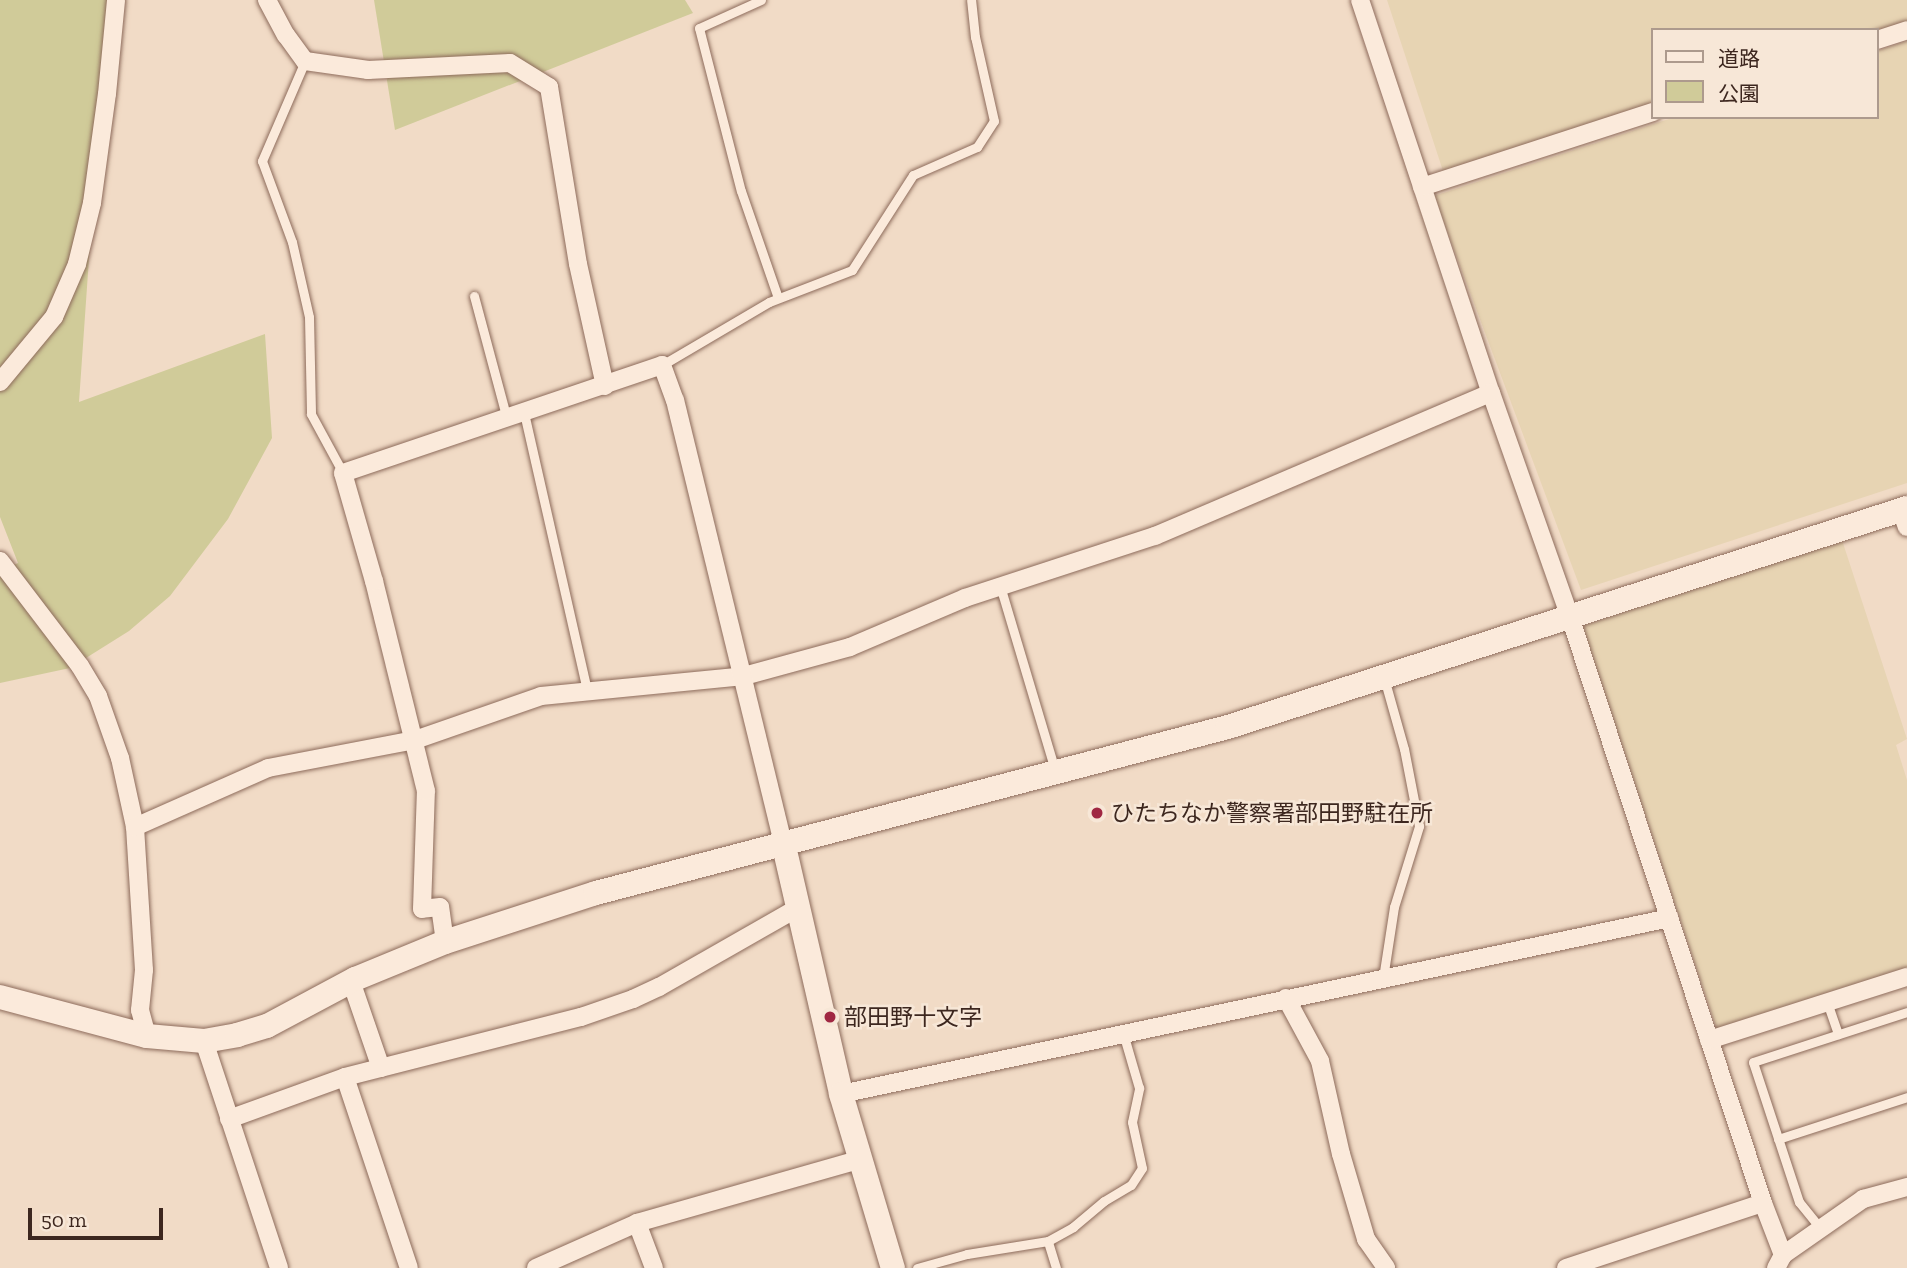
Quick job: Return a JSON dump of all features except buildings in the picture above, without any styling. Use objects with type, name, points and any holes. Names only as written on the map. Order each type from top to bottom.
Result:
[{"type":"street","points":[[0,382],[54,317],[77,264],[100,148],[116,0]]},
{"type":"street","points":[[267,0],[286,35],[305,61],[368,70],[510,63],[549,87],[578,264],[605,386]]},
{"type":"street","points":[[1360,0],[1491,393],[1570,617],[1763,1203],[1780,1262],[1863,1199],[1907,1187]]},
{"type":"street","points":[[1879,39],[1907,30]]},
{"type":"street","points":[[1422,187],[1652,112]]},
{"type":"street","points":[[445,942],[440,907],[422,909],[426,791],[415,740],[343,473],[662,365],[675,400],[744,676],[841,1094],[893,1268]]},
{"type":"street","points":[[135,827],[268,768],[415,740],[541,696],[744,676],[850,647],[965,598],[1001,589],[1155,536],[1491,393]]},
{"type":"street","points":[[0,997],[147,1035],[204,1041],[237,1035],[267,1026],[351,981],[445,942],[596,893],[1228,727],[1570,617],[1905,515]]},
{"type":"street","points":[[0,561],[80,666],[98,696],[120,758],[135,827],[144,970],[140,1010],[147,1035]]},
{"type":"street","points":[[229,1119],[345,1077],[581,1017],[633,999],[659,988],[796,909]]},
{"type":"street","points":[[841,1094],[1670,918]]},
{"type":"street","points":[[1709,1040],[1907,976]]},
{"type":"street","points":[[351,981],[381,1068]]},
{"type":"street","points":[[1286,998],[1320,1061],[1341,1154],[1366,1239],[1386,1268]]},
{"type":"street","points":[[204,1041],[279,1268]]},
{"type":"street","points":[[345,1077],[409,1268]]},
{"type":"street","points":[[536,1268],[637,1223],[859,1160]]},
{"type":"street","points":[[1566,1268],[1763,1203]]},
{"type":"street","points":[[637,1223],[654,1268]]},
{"type":"lane","points":[[761,0],[699,28],[714,74],[741,191],[778,298]]},
{"type":"lane","points":[[662,365],[778,298],[852,270],[914,175],[977,147],[994,121],[975,37],[971,0]]},
{"type":"lane","points":[[305,61],[262,161],[292,242],[309,317],[311,414],[343,473]]},
{"type":"lane","points":[[474,296],[516,416],[587,691]]},
{"type":"lane","points":[[1001,589],[1056,772]]},
{"type":"lane","points":[[1383,978],[1394,908],[1419,826],[1404,749],[1384,678]]},
{"type":"lane","points":[[1827,1002],[1838,1034]]},
{"type":"lane","points":[[1821,1229],[1799,1202],[1753,1062],[1907,1012]]},
{"type":"lane","points":[[917,1268],[967,1254],[1048,1241],[1073,1227],[1104,1201],[1130,1185],[1142,1168],[1132,1122],[1139,1088],[1123,1033]]},
{"type":"lane","points":[[1778,1139],[1907,1097]]},
{"type":"lane","points":[[1048,1241],[1056,1268]]},
{"type":"shaded area","points":[[1387,0],[1907,0],[1907,22],[1879,30],[1879,28],[1652,28],[1652,103],[1443,171]]},
{"type":"shaded area","points":[[1907,41],[1907,483],[1581,590],[1434,196],[1669,119],[1879,119],[1879,50]]},
{"type":"shaded area","points":[[1841,537],[1907,739],[1896,745],[1907,780],[1907,968],[1717,1029],[1582,626]]},
{"type":"green space","points":[[0,0],[107,0],[79,402],[265,334],[272,438],[228,519],[170,596],[129,631],[70,668],[0,683],[0,571],[18,563],[0,517]]},
{"type":"green space","points":[[374,0],[685,0],[693,13],[395,130]]},
{"type":"place","name":"ひたちなか警察署部田野駐在所","points":[[1097,813]]},
{"type":"place","name":"部田野十文字","points":[[830,1017]]}]
